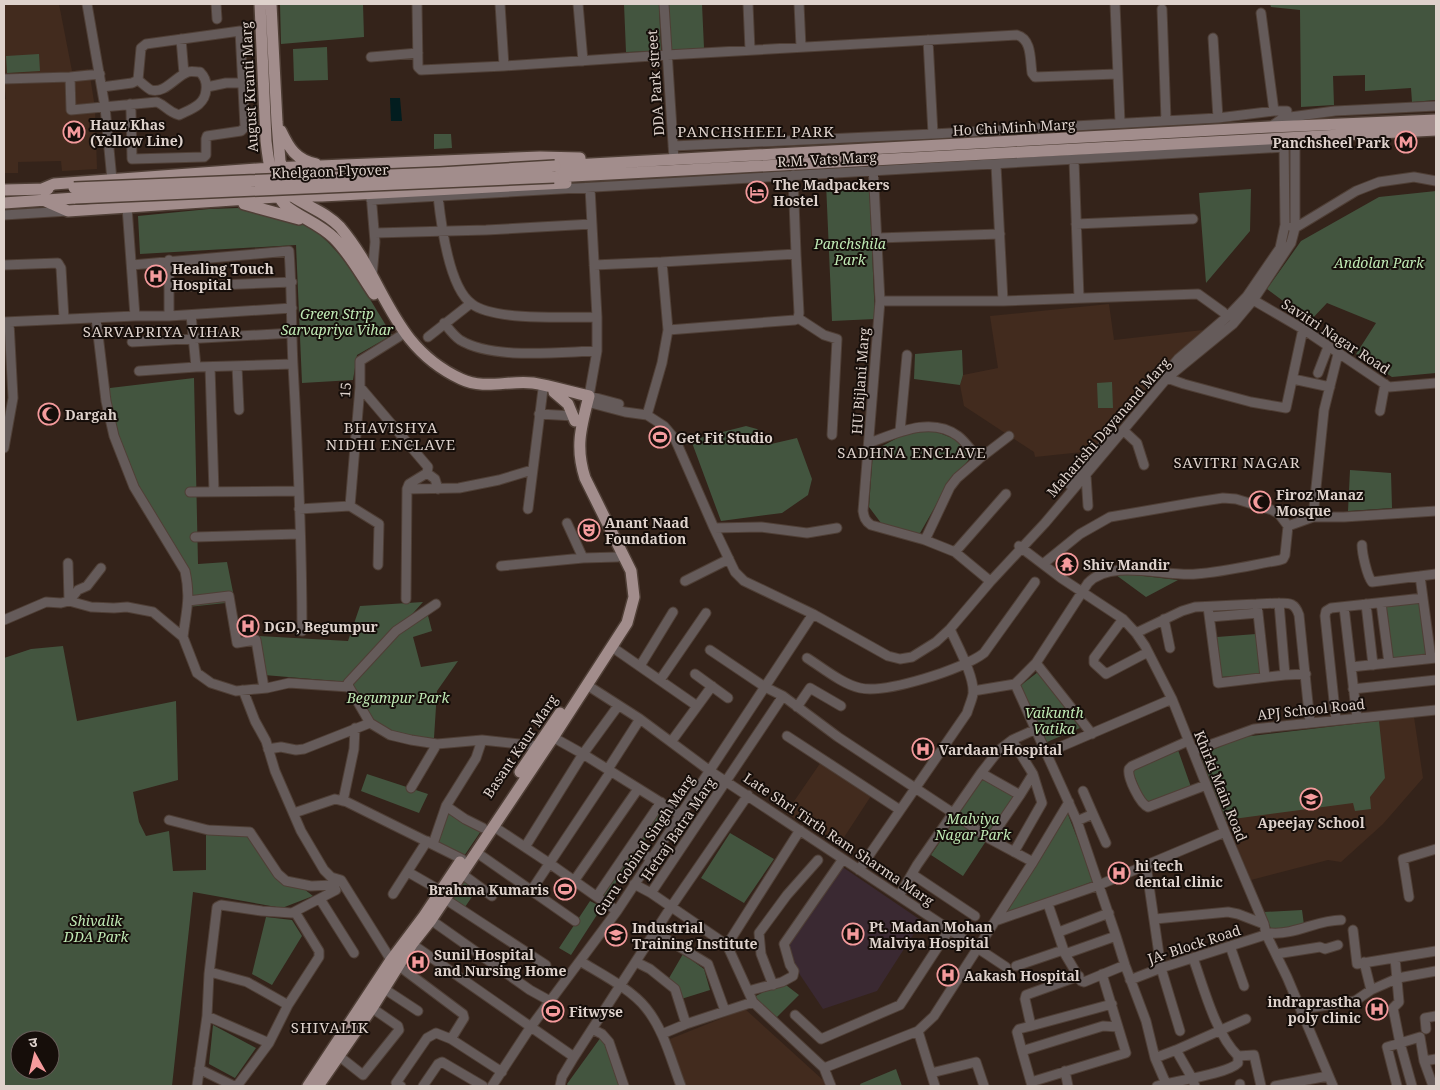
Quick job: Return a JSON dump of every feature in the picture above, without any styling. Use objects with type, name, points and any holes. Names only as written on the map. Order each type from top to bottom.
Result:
[{"type":"main road","name":"August Kranti Marg","points":[[260,4],[266,141],[276,168]]},
{"type":"main road","name":"August Kranti Marg","points":[[271,4],[277,122],[276,168]]},
{"type":"main road","name":"Ho Chi Minh Marg","points":[[594,163],[1436,120]]},
{"type":"main road","points":[[277,122],[287,145],[297,157],[307,162],[331,167]]},
{"type":"main road","name":"Ho Chi Minh Marg","points":[[619,174],[873,166],[1288,142],[1436,130]]},
{"type":"main road","points":[[246,170],[257,160],[266,141]]},
{"type":"main road","points":[[4,203],[42,194],[54,184],[246,170],[540,157],[577,157],[594,163]]},
{"type":"main road","name":"Khelgaon Flyover","points":[[554,171],[594,163]]},
{"type":"main road","points":[[364,165],[353,170],[350,180],[354,190],[369,196]]},
{"type":"main road","points":[[276,168],[292,196],[326,215],[339,227],[372,277],[389,313]]},
{"type":"main road","points":[[276,168],[274,186],[279,198],[286,206],[315,222],[332,236],[348,254],[402,334]]},
{"type":"main road","name":"Khelgaon Flyover","points":[[42,194],[440,173],[554,171],[619,174]]},
{"type":"main road","points":[[202,173],[213,177],[218,187],[214,198],[204,203]]},
{"type":"main road","points":[[4,190],[42,194],[68,211],[292,196],[369,196],[554,184],[601,180],[619,174]]},
{"type":"main road","points":[[230,201],[282,213],[325,231]]},
{"type":"main road","name":"Maharishi Dayanand Marg","points":[[402,334],[413,351],[424,362],[445,376],[464,385],[483,389],[519,386],[585,398]]},
{"type":"main road","name":"Maharishi Dayanand Marg","points":[[402,334],[431,361],[467,382],[488,385],[512,382],[533,383],[585,398]]},
{"type":"main road","points":[[549,391],[565,400],[577,418]]},
{"type":"main road","name":"Basant Kaur Marg","points":[[550,735],[622,622],[626,614],[629,597],[628,580],[581,479],[574,450],[577,418],[585,398]]},
{"type":"main road","name":"Basant Kaur Marg","points":[[318,1086],[372,1008],[394,963],[431,920],[462,859],[488,827],[550,735],[587,685],[630,615],[634,597],[633,580],[628,563],[584,472],[580,454],[577,418]]},
{"type":"main road","name":"Basant Kaur Marg","points":[[308,1086],[443,895],[462,874],[476,852],[488,827]]},
{"type":"street","points":[[87,4],[105,106],[112,180]]},
{"type":"street","points":[[216,4],[217,19]]},
{"type":"street","points":[[417,4],[418,66],[421,70],[1017,35],[1023,36],[1027,41],[1032,73],[1035,77],[1118,74]]},
{"type":"street","points":[[500,4],[504,66]]},
{"type":"street","points":[[578,4],[583,61]]},
{"type":"street","name":"DDA Park street","points":[[664,4],[674,160]]},
{"type":"street","points":[[748,4],[750,50]]},
{"type":"street","points":[[799,4],[801,47]]},
{"type":"street","points":[[1114,4],[1120,123]]},
{"type":"street","points":[[1162,9],[1166,120]]},
{"type":"street","points":[[1261,13],[1274,111]]},
{"type":"street","points":[[130,104],[132,159],[202,158],[206,155],[207,136],[240,131],[244,128],[240,32],[149,43],[141,48],[138,80]]},
{"type":"street","points":[[1214,38],[1218,118]]},
{"type":"street","points":[[181,39],[184,74]]},
{"type":"street","points":[[928,40],[934,134]]},
{"type":"street","points":[[371,57],[418,53]]},
{"type":"street","points":[[70,78],[71,110],[157,102],[162,104],[169,112],[179,115],[198,106],[205,99],[207,87],[204,76],[200,72],[189,71],[170,85],[158,90],[152,90],[138,80]]},
{"type":"street","points":[[4,79],[70,78],[100,74]]},
{"type":"street","points":[[102,86],[132,83],[138,80]]},
{"type":"street","points":[[207,87],[226,83],[243,83]]},
{"type":"street","points":[[1270,128],[1283,118],[1335,111],[1436,106]]},
{"type":"street","points":[[673,146],[1218,118],[1287,111]]},
{"type":"street","name":"R.M. Vats Marg","points":[[369,196],[438,196],[590,188],[793,175],[873,166],[996,165],[1288,142]]},
{"type":"street","name":"Maharishi Dayanand Marg","points":[[1250,298],[1280,248],[1285,226],[1284,183],[1288,142]]},
{"type":"street","name":"Maharishi Dayanand Marg","points":[[1019,549],[1089,461],[1181,361],[1232,324],[1290,243],[1295,228],[1296,183],[1295,162],[1288,142]]},
{"type":"street","points":[[1074,160],[1079,298]]},
{"type":"street","points":[[1285,161],[1295,162]]},
{"type":"street","points":[[996,165],[1003,301]]},
{"type":"street","name":"HU Bijlani Marg","points":[[873,166],[880,301],[863,511],[866,522],[925,540],[954,552],[990,581]]},
{"type":"street","points":[[793,175],[798,318]]},
{"type":"street","points":[[1285,226],[1295,228],[1356,191],[1379,182],[1414,178],[1436,181]]},
{"type":"street","points":[[1284,183],[1296,183]]},
{"type":"street","points":[[585,398],[597,351],[590,188]]},
{"type":"street","points":[[369,196],[375,234],[372,277]]},
{"type":"street","points":[[438,196],[442,231],[456,285],[470,304],[479,309],[512,316],[597,317]]},
{"type":"street","points":[[127,207],[135,316]]},
{"type":"street","points":[[4,215],[68,211]]},
{"type":"street","points":[[1076,224],[1193,220]]},
{"type":"street","points":[[375,234],[592,224]]},
{"type":"street","points":[[877,238],[1000,234]]},
{"type":"street","points":[[132,265],[169,260],[289,251],[297,416],[302,631]]},
{"type":"street","points":[[594,265],[796,254]]},
{"type":"street","points":[[169,260],[169,316]]},
{"type":"street","points":[[643,414],[662,363],[668,330],[662,262]]},
{"type":"street","points":[[4,265],[58,263],[61,268],[64,319]]},
{"type":"street","points":[[169,287],[292,282]]},
{"type":"street","points":[[880,301],[1003,301],[1198,294],[1223,312]]},
{"type":"street","name":"Savitri Nagar Road","points":[[1250,298],[1303,329],[1389,387],[1436,383]]},
{"type":"street","points":[[428,337],[470,304]]},
{"type":"street","points":[[4,448],[13,398],[7,375],[6,322],[190,315],[292,308]]},
{"type":"street","points":[[190,315],[196,367]]},
{"type":"street","points":[[96,318],[106,401],[114,436],[134,487],[185,571],[188,586],[188,611],[183,637],[190,659],[198,675],[212,683],[234,690],[264,688],[289,683],[349,687]]},
{"type":"street","points":[[668,330],[792,321],[798,318]]},
{"type":"street","points":[[798,318],[824,334],[837,339],[832,435]]},
{"type":"street","points":[[444,323],[458,339],[484,349],[507,353],[597,351]]},
{"type":"street","points":[[1167,378],[1251,402],[1286,408],[1303,329]]},
{"type":"street","points":[[132,342],[293,333]]},
{"type":"street","name":"15","points":[[350,506],[361,360],[402,334]]},
{"type":"street","points":[[1318,373],[1328,347]]},
{"type":"street","points":[[900,431],[907,354]]},
{"type":"street","points":[[1313,517],[1324,410],[1338,354]]},
{"type":"street","name":"Maharishi Dayanand Marg","points":[[585,398],[625,406],[664,426],[675,439],[735,572],[744,581],[813,614],[888,656],[900,659],[912,657],[924,650],[950,629],[990,581],[1086,475],[1181,361]]},
{"type":"street","points":[[139,371],[293,364]]},
{"type":"street","points":[[237,366],[239,410]]},
{"type":"street","points":[[210,367],[214,492]]},
{"type":"street","points":[[1293,379],[1330,387]]},
{"type":"street","points":[[1380,411],[1385,384]]},
{"type":"street","points":[[360,387],[427,465],[427,473]]},
{"type":"street","points":[[528,509],[539,414],[549,391]]},
{"type":"street","name":"Maharishi Dayanand Marg","points":[[585,398],[599,405],[625,412],[643,414]]},
{"type":"street","points":[[539,414],[577,418],[599,405]]},
{"type":"street","points":[[869,443],[900,431],[928,426],[943,429],[958,436],[979,459]]},
{"type":"street","points":[[1123,430],[1137,443],[1144,465]]},
{"type":"street","points":[[925,540],[950,487],[957,478],[1009,436]]},
{"type":"street","points":[[406,489],[459,488],[499,480],[532,470]]},
{"type":"street","points":[[427,473],[435,479],[438,489]]},
{"type":"street","points":[[406,599],[406,489],[409,484],[427,473]]},
{"type":"street","points":[[1086,475],[1088,506]]},
{"type":"street","points":[[190,492],[299,491]]},
{"type":"street","points":[[954,552],[1006,494]]},
{"type":"street","points":[[973,691],[1015,684],[1036,663],[1094,576],[1124,570],[1181,575],[1198,574],[1280,560],[1283,559],[1284,555],[1288,526],[1279,514],[1272,510],[1236,499],[1223,498],[1110,517],[1080,534],[1043,564]]},
{"type":"street","points":[[299,509],[350,506],[378,524],[378,565]]},
{"type":"street","points":[[1288,526],[1313,517],[1436,511]]},
{"type":"street","points":[[567,523],[583,558]]},
{"type":"street","points":[[714,528],[762,527],[807,533],[838,528]]},
{"type":"street","points":[[195,537],[300,534]]},
{"type":"street","points":[[1362,545],[1368,577],[1372,582],[1436,574]]},
{"type":"street","name":"Khirki Main Road","points":[[1019,549],[1123,619],[1136,633],[1148,652],[1172,699],[1264,924],[1266,934],[1301,1009],[1333,1086]]},
{"type":"street","points":[[501,566],[583,558],[618,557]]},
{"type":"street","points":[[685,581],[729,559]]},
{"type":"street","points":[[68,562],[69,600]]},
{"type":"street","points":[[69,600],[78,590],[87,586],[101,568]]},
{"type":"street","points":[[1351,667],[1434,658],[1420,576]]},
{"type":"street","points":[[807,658],[850,684],[865,689],[898,685],[966,664],[984,653],[1035,582]]},
{"type":"street","points":[[188,601],[229,596],[237,643],[256,640],[264,688]]},
{"type":"street","points":[[1336,720],[1326,611],[1331,608],[1423,598]]},
{"type":"street","points":[[4,620],[46,602],[69,600],[91,607],[127,607],[153,612],[183,637]]},
{"type":"street","points":[[1279,603],[1285,675]]},
{"type":"street","points":[[1210,617],[1279,603],[1294,605],[1299,615],[1310,723]]},
{"type":"street","points":[[1381,603],[1389,663]]},
{"type":"street","points":[[436,604],[396,631],[348,684],[370,722],[390,735],[437,744],[482,740],[541,748]]},
{"type":"street","points":[[1366,604],[1373,665]]},
{"type":"street","points":[[1208,606],[1218,683],[1306,674]]},
{"type":"street","points":[[1136,633],[1194,607],[1257,608]]},
{"type":"street","points":[[1344,607],[1357,718]]},
{"type":"street","points":[[1257,608],[1265,677]]},
{"type":"street","points":[[640,666],[673,612]]},
{"type":"street","points":[[660,680],[706,613]]},
{"type":"street","name":"Guru Gobind Singh Marg","points":[[492,1086],[530,1028],[617,911],[813,614]]},
{"type":"street","points":[[1123,619],[1094,658],[1094,663],[1106,674],[1148,652]]},
{"type":"street","points":[[1164,619],[1170,648]]},
{"type":"street","points":[[859,870],[967,713],[973,691],[966,664],[950,629]]},
{"type":"street","points":[[612,647],[697,706]]},
{"type":"street","points":[[710,650],[783,696],[838,737],[990,839],[1033,862]]},
{"type":"street","points":[[1036,663],[1092,734]]},
{"type":"street","points":[[695,674],[728,698]]},
{"type":"street","points":[[1353,689],[1436,680]]},
{"type":"street","points":[[1015,684],[1034,730],[1069,802],[1146,1021],[1155,1058],[1167,1085]]},
{"type":"street","name":"Late Shri Tirth Ram Sharma Marg","points":[[587,685],[640,719],[710,771],[977,948],[1011,967],[1064,952]]},
{"type":"street","points":[[671,742],[712,686]]},
{"type":"street","points":[[797,707],[810,688],[841,706]]},
{"type":"street","points":[[243,690],[255,721],[264,736],[274,772],[304,836],[324,870],[331,877],[341,880],[394,963],[463,1014],[464,1018],[451,1039]]},
{"type":"street","name":"Hetraj Batra Marg","points":[[651,893],[783,696]]},
{"type":"street","points":[[1046,752],[1172,699]]},
{"type":"street","points":[[524,847],[583,754],[618,706]]},
{"type":"street","name":"APJ School Road","points":[[1193,751],[1254,729],[1436,710]]},
{"type":"street","points":[[531,891],[610,770],[640,719]]},
{"type":"street","points":[[268,749],[281,747],[296,750],[304,748],[370,722]]},
{"type":"street","points":[[343,801],[354,749],[355,728]]},
{"type":"street","points":[[899,896],[953,813],[999,750],[1012,740],[1034,730]]},
{"type":"street","points":[[550,735],[681,815]]},
{"type":"street","points":[[787,736],[900,810]]},
{"type":"street","points":[[394,894],[430,843],[446,806],[476,758],[482,740]]},
{"type":"street","points":[[1012,740],[1033,774],[1042,803],[1014,852]]},
{"type":"street","points":[[1188,741],[1132,766],[1129,769],[1128,775],[1142,804],[1148,807],[1206,785]]},
{"type":"street","points":[[411,788],[437,744]]},
{"type":"street","points":[[981,773],[1020,795]]},
{"type":"street","points":[[990,839],[1033,774]]},
{"type":"street","points":[[574,881],[638,789]]},
{"type":"street","points":[[1083,791],[1106,843]]},
{"type":"street","points":[[560,1086],[562,1077],[592,1029],[671,907],[748,795]]},
{"type":"street","points":[[294,813],[335,799],[343,801],[462,859]]},
{"type":"street","points":[[597,896],[661,802]]},
{"type":"street","points":[[824,1068],[918,1031],[934,1016],[1033,862],[1069,802]]},
{"type":"street","points":[[446,806],[465,819],[488,827],[524,847],[617,911]]},
{"type":"street","points":[[1076,821],[1093,814]]},
{"type":"street","points":[[169,820],[208,830],[250,832],[278,874],[286,881],[311,886],[332,885],[341,880]]},
{"type":"street","points":[[727,945],[800,830]]},
{"type":"street","points":[[995,922],[1099,885],[1225,832]]},
{"type":"street","points":[[632,845],[651,860]]},
{"type":"street","points":[[1409,898],[1403,859],[1436,849]]},
{"type":"street","points":[[476,852],[575,921]]},
{"type":"street","points":[[748,991],[793,976],[794,971],[790,966],[784,944],[843,859]]},
{"type":"street","points":[[772,984],[761,954],[759,933],[787,895],[818,860]]},
{"type":"street","points":[[1146,865],[1161,968],[1180,1031]]},
{"type":"street","points":[[408,872],[546,965]]},
{"type":"street","points":[[462,874],[492,896]]},
{"type":"street","points":[[912,874],[974,916]]},
{"type":"street","points":[[634,884],[651,893],[727,945],[753,1002],[824,1068],[831,1086]]},
{"type":"street","points":[[197,1086],[207,1016],[216,910],[218,906],[262,911],[295,912],[336,890]]},
{"type":"street","points":[[320,899],[354,953]]},
{"type":"street","points":[[1048,904],[1064,952],[1081,981],[1084,982],[1125,965]]},
{"type":"street","points":[[199,1069],[236,1086],[269,1043],[288,1005],[319,957],[319,952],[295,912]]},
{"type":"street","points":[[1155,919],[1228,912],[1264,924]]},
{"type":"street","points":[[1058,932],[1109,913]]},
{"type":"street","points":[[431,920],[530,990],[550,1001]]},
{"type":"street","name":"JA- Block Road","points":[[1130,980],[1266,934],[1288,932],[1341,920]]},
{"type":"street","points":[[795,1015],[821,1039],[900,1005],[949,930]]},
{"type":"street","points":[[1353,930],[1357,964],[1436,951]]},
{"type":"street","points":[[655,932],[708,964],[725,1011]]},
{"type":"street","points":[[1064,952],[1116,936]]},
{"type":"street","points":[[412,944],[574,1057]]},
{"type":"street","points":[[1276,954],[1320,947],[1325,949],[1338,945]]},
{"type":"street","points":[[1230,946],[1244,986]]},
{"type":"street","points":[[1157,1086],[1193,1082],[1236,1066],[1238,1063],[1238,1056],[1221,1032],[1193,958]]},
{"type":"street","points":[[1395,958],[1399,1002],[1393,1008],[1412,1086]]},
{"type":"street","points":[[580,961],[620,986],[645,1006],[662,1034],[681,1086]]},
{"type":"street","points":[[636,962],[650,969],[676,989],[686,1024]]},
{"type":"street","points":[[1364,962],[1370,990]]},
{"type":"street","points":[[1301,1009],[1355,1001],[1370,990],[1398,978],[1436,971]]},
{"type":"street","points":[[210,972],[247,982],[288,1005]]},
{"type":"street","points":[[1102,974],[1112,1004],[1118,1027],[1126,1050],[1125,1054],[1032,1084],[1017,1032],[1019,1029],[1112,1004]]},
{"type":"street","points":[[1030,1026],[1025,999],[1026,995],[1079,976]]},
{"type":"street","points":[[383,988],[418,1011]]},
{"type":"street","points":[[662,1034],[753,1002]]},
{"type":"street","points":[[339,1056],[363,1075],[399,1030],[398,1026],[372,1008]]},
{"type":"street","points":[[207,1016],[269,1043]]},
{"type":"street","points":[[1426,1029],[1425,1018],[1436,1016]]},
{"type":"street","points":[[1155,1058],[1221,1032],[1246,1019]]},
{"type":"street","points":[[1022,1051],[1103,1026],[1118,1027]]},
{"type":"street","points":[[592,1029],[602,1034],[609,1042],[624,1086]]},
{"type":"street","points":[[918,1031],[935,1086]]},
{"type":"street","points":[[397,1085],[424,1042],[430,1035],[438,1033],[451,1039],[502,1072]]},
{"type":"street","points":[[1397,1086],[1387,1047],[1420,1037],[1424,1061],[1433,1086]]},
{"type":"street","points":[[1176,1050],[1193,1082]]},
{"type":"street","points":[[1238,1056],[1254,1055],[1261,1086]]},
{"type":"street","points":[[1424,1061],[1436,1059]]},
{"type":"street","points":[[424,1086],[438,1064],[442,1062],[483,1086]]},
{"type":"street","points":[[931,1073],[976,1062],[984,1086]]},
{"type":"street","points":[[1066,1072],[1068,1086]]},
{"type":"street","points":[[1275,1086],[1328,1076]]},
{"type":"shaded area","points":[[4,4],[59,4],[72,71],[88,69],[90,76],[95,108],[97,169],[62,171],[61,161],[18,162],[18,173],[4,173],[4,100],[6,99],[4,83]]},
{"type":"shaded area","points":[[1109,304],[1114,340],[1203,330],[1092,451],[1035,457],[1034,452],[964,406],[960,385],[963,375],[998,368],[990,316]]},
{"type":"shaded area","name":"Apeejay School","points":[[1414,717],[1423,778],[1383,824],[1341,862],[1328,860],[1251,880],[1201,759],[1203,754],[1319,728]]},
{"type":"shaded area","points":[[821,762],[871,796],[839,845],[786,813]]},
{"type":"shaded area","name":"Pt. Madan Mohan Malviya Hospital","points":[[841,866],[922,921],[877,991],[823,1009],[782,948]]},
{"type":"shaded area","points":[[745,1009],[823,1080],[825,1086],[686,1086],[670,1039]]},
{"type":"green space","points":[[280,4],[363,4],[364,37],[281,44]]},
{"type":"green space","points":[[624,4],[659,4],[661,51],[626,52]]},
{"type":"green space","points":[[668,4],[702,4],[704,48],[670,50]]},
{"type":"green space","points":[[1270,4],[1436,4],[1436,100],[1412,102],[1411,88],[1365,91],[1365,75],[1333,76],[1334,105],[1301,107],[1300,10],[1271,7]]},
{"type":"green space","points":[[327,47],[328,80],[294,81],[293,49]]},
{"type":"green space","points":[[39,54],[40,71],[7,73],[6,56]]},
{"type":"green space","points":[[434,134],[451,134],[452,148],[434,149]]},
{"type":"green space","name":"Panchshila Park","points":[[869,181],[875,319],[832,321],[826,183]]},
{"type":"green space","points":[[1251,189],[1250,231],[1206,283],[1199,193]]},
{"type":"green space","name":"Andolan Park","points":[[1436,191],[1436,373],[1392,377],[1356,354],[1376,323],[1327,303],[1310,321],[1267,289],[1301,241],[1379,197]]},
{"type":"green space","name":"Green Strip Sarvapriya Vihar","points":[[238,208],[283,218],[308,227],[320,235],[332,247],[355,276],[392,335],[357,355],[353,380],[302,383],[296,245],[140,254],[138,216]]},
{"type":"green space","points":[[962,350],[963,375],[960,385],[914,379],[915,354]]},
{"type":"green space","points":[[194,378],[198,564],[227,562],[235,602],[188,607],[188,586],[146,508],[125,460],[105,391],[110,388]]},
{"type":"green space","points":[[1112,382],[1113,408],[1098,408],[1097,383]]},
{"type":"green space","points":[[746,426],[757,429],[771,444],[797,438],[812,479],[808,495],[782,513],[721,521],[691,440]]},
{"type":"green space","points":[[927,428],[957,440],[971,457],[945,489],[919,535],[881,523],[869,507],[873,451],[901,436]]},
{"type":"green space","points":[[1350,470],[1391,473],[1392,508],[1348,511]]},
{"type":"green space","points":[[1126,574],[1178,580],[1146,597],[1116,575]]},
{"type":"green space","name":"Begumpur Park","points":[[423,602],[406,621],[426,608],[432,631],[413,637],[421,667],[458,661],[437,691],[434,738],[447,744],[378,728],[348,682],[264,675],[259,636],[348,641],[360,606]]},
{"type":"green space","points":[[1419,602],[1427,655],[1392,659],[1385,606]]},
{"type":"green space","points":[[1256,634],[1261,674],[1221,677],[1217,637]]},
{"type":"green space","name":"Shivalik DDA Park","points":[[63,646],[77,721],[176,701],[178,780],[133,792],[139,822],[146,836],[169,831],[173,871],[206,870],[206,834],[248,837],[271,871],[313,896],[282,908],[193,892],[172,1086],[4,1086],[4,658],[31,649]]},
{"type":"green space","name":"Vaikunth Vatika","points":[[1038,672],[1080,728],[1047,742],[1020,686]]},
{"type":"green space","points":[[1379,721],[1385,778],[1370,797],[1371,809],[1355,811],[1353,803],[1226,820],[1201,759],[1203,754],[1243,737]]},
{"type":"green space","points":[[1178,750],[1191,787],[1147,807],[1132,770]]},
{"type":"green space","points":[[367,774],[428,794],[419,813],[361,791]]},
{"type":"green space","name":"Malviya Nagar Park","points":[[984,777],[1015,797],[963,876],[931,855]]},
{"type":"green space","points":[[446,806],[481,831],[462,859],[433,844]]},
{"type":"green space","points":[[661,809],[665,811],[606,897],[603,895]]},
{"type":"green space","points":[[1067,812],[1094,881],[1006,914]]},
{"type":"green space","points":[[730,833],[774,859],[744,903],[701,878]]},
{"type":"green space","points":[[465,879],[478,888],[465,907],[452,898]]},
{"type":"green space","points":[[590,901],[602,907],[571,955],[559,948]]},
{"type":"green space","points":[[1302,910],[1304,925],[1272,931],[1264,912]]},
{"type":"green space","points":[[266,917],[292,920],[302,936],[272,985],[252,974]]},
{"type":"green space","points":[[683,954],[704,969],[710,990],[678,1000],[665,985]]},
{"type":"green space","points":[[782,982],[799,995],[775,1019],[754,997]]},
{"type":"green space","points":[[213,1025],[256,1048],[235,1078],[209,1064]]},
{"type":"green space","points":[[601,1037],[614,1043],[628,1086],[568,1086],[567,1084]]},
{"type":"green space","points":[[896,1069],[902,1086],[861,1086],[860,1084]]},
{"type":"water","points":[[390,98],[400,98],[402,121],[391,121]]},
{"type":"place","name":"Hauz Khas (Yellow Line)","points":[[74,132]]},
{"type":"place","name":"Panchsheel Park","points":[[1406,142]]},
{"type":"place","name":"The Madpackers Hostel","points":[[757,192]]},
{"type":"place","name":"Healing Touch Hospital","points":[[156,276]]},
{"type":"place","name":"Dargah","points":[[49,414]]},
{"type":"place","name":"Get Fit Studio","points":[[660,437]]},
{"type":"place","name":"Firoz Manaz Mosque","points":[[1260,502]]},
{"type":"place","name":"Anant Naad Foundation","points":[[589,530]]},
{"type":"place","name":"Shiv Mandir","points":[[1067,564]]},
{"type":"place","name":"DGD, Begumpur","points":[[248,626]]},
{"type":"place","name":"Vardaan Hospital","points":[[923,749]]},
{"type":"place","name":"Apeejay School","points":[[1311,799]]},
{"type":"place","name":"hi tech dental clinic","points":[[1119,873]]},
{"type":"place","name":"Brahma Kumaris","points":[[565,889]]},
{"type":"place","name":"Pt. Madan Mohan Malviya Hospital","points":[[853,934]]},
{"type":"place","name":"Industrial Training Institute","points":[[616,935]]},
{"type":"place","name":"Sunil Hospital and Nursing Home","points":[[418,962]]},
{"type":"place","name":"Aakash Hospital","points":[[948,975]]},
{"type":"place","name":"indraprastha poly clinic","points":[[1377,1009]]},
{"type":"place","name":"Fitwyse","points":[[553,1011]]},
{"type":"district","name":"PANCHSHEEL PARK","points":[[756,131]]},
{"type":"district","name":"SARVAPRIYA VIHAR","points":[[162,331]]},
{"type":"district","name":"BHAVISHYA NIDHI ENCLAVE","points":[[391,436]]},
{"type":"district","name":"SADHNA ENCLAVE","points":[[912,452]]},
{"type":"district","name":"SAVITRI NAGAR","points":[[1237,462]]},
{"type":"district","name":"SHIVALIK","points":[[330,1027]]}]
